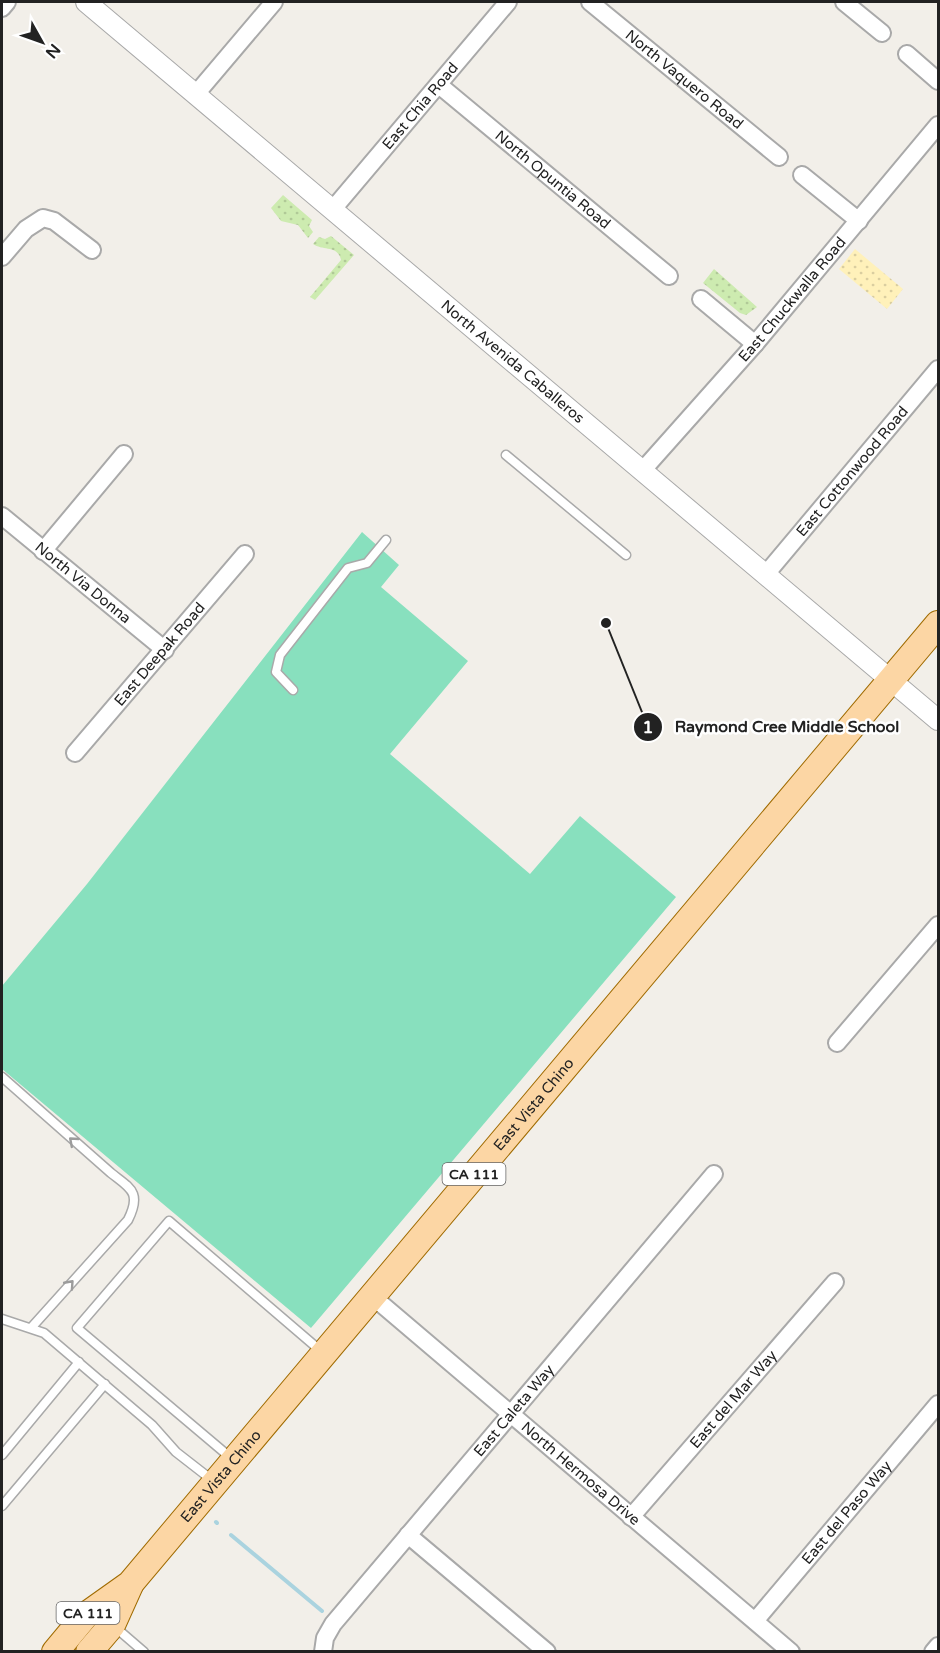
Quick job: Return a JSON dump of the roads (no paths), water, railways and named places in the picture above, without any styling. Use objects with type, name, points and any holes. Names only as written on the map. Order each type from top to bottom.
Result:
[{"type":"main road","name":"East Vista Chino","points":[[55,1652],[85,1616],[130,1584],[680,928],[939,624]]},
{"type":"main road","name":"East Vista Chino","points":[[89,1652],[112,1625],[130,1584]]},
{"type":"street","points":[[2,8],[7,2]]},
{"type":"street","name":"North Avenida Caballeros","points":[[86,2],[939,720]]},
{"type":"street","points":[[196,94],[274,2]]},
{"type":"street","name":"East Chia Road","points":[[333,210],[508,2]]},
{"type":"street","name":"North Vaquero Road","points":[[590,2],[779,157]]},
{"type":"street","points":[[844,2],[882,33]]},
{"type":"street","points":[[907,54],[939,81]]},
{"type":"street","name":"North Opuntia Road","points":[[439,84],[669,276]]},
{"type":"street","name":"East Chuckwalla Road","points":[[642,471],[755,344],[939,125]]},
{"type":"street","points":[[802,175],[859,220]]},
{"type":"street","points":[[2,257],[26,229],[43,218],[54,221],[92,250]]},
{"type":"street","points":[[701,299],[755,344]]},
{"type":"street","name":"East Cottonwood Road","points":[[766,574],[939,369]]},
{"type":"street","points":[[43,551],[124,454]]},
{"type":"street","name":"North Via Donna","points":[[2,516],[165,650]]},
{"type":"street","name":"East Deepak Road","points":[[75,753],[245,554]]},
{"type":"street","points":[[837,1043],[939,925]]},
{"type":"street","name":"East Caleta Way","points":[[323,1652],[325,1638],[333,1624],[714,1174]]},
{"type":"street","name":"East del Mar Way","points":[[631,1517],[835,1282]]},
{"type":"street","name":"North Hermosa Drive","points":[[372,1296],[791,1652]]},
{"type":"street","name":"East del Paso Way","points":[[755,1621],[939,1404]]},
{"type":"street","points":[[408,1535],[547,1652]]},
{"type":"street","points":[[933,1652],[939,1646]]},
{"type":"lane","points":[[506,454],[626,555]]},
{"type":"lane","points":[[293,690],[276,672],[280,655],[348,568],[367,563],[386,540]]},
{"type":"lane","points":[[2,1077],[111,1173],[129,1184],[132,1193],[131,1213],[128,1220],[31,1328]]},
{"type":"lane","points":[[234,1460],[77,1328],[169,1221],[324,1353]]},
{"type":"lane","points":[[2,1319],[44,1333],[159,1432],[176,1452],[215,1483]]},
{"type":"lane","points":[[2,1455],[79,1362]]},
{"type":"lane","points":[[2,1506],[105,1384]]},
{"type":"lane","points":[[112,1625],[144,1652]]},
{"type":"waterway","points":[[231,1535],[322,1611]]},
{"type":"place","name":"Raymond Cree Middle School","points":[[606,623]]}]
